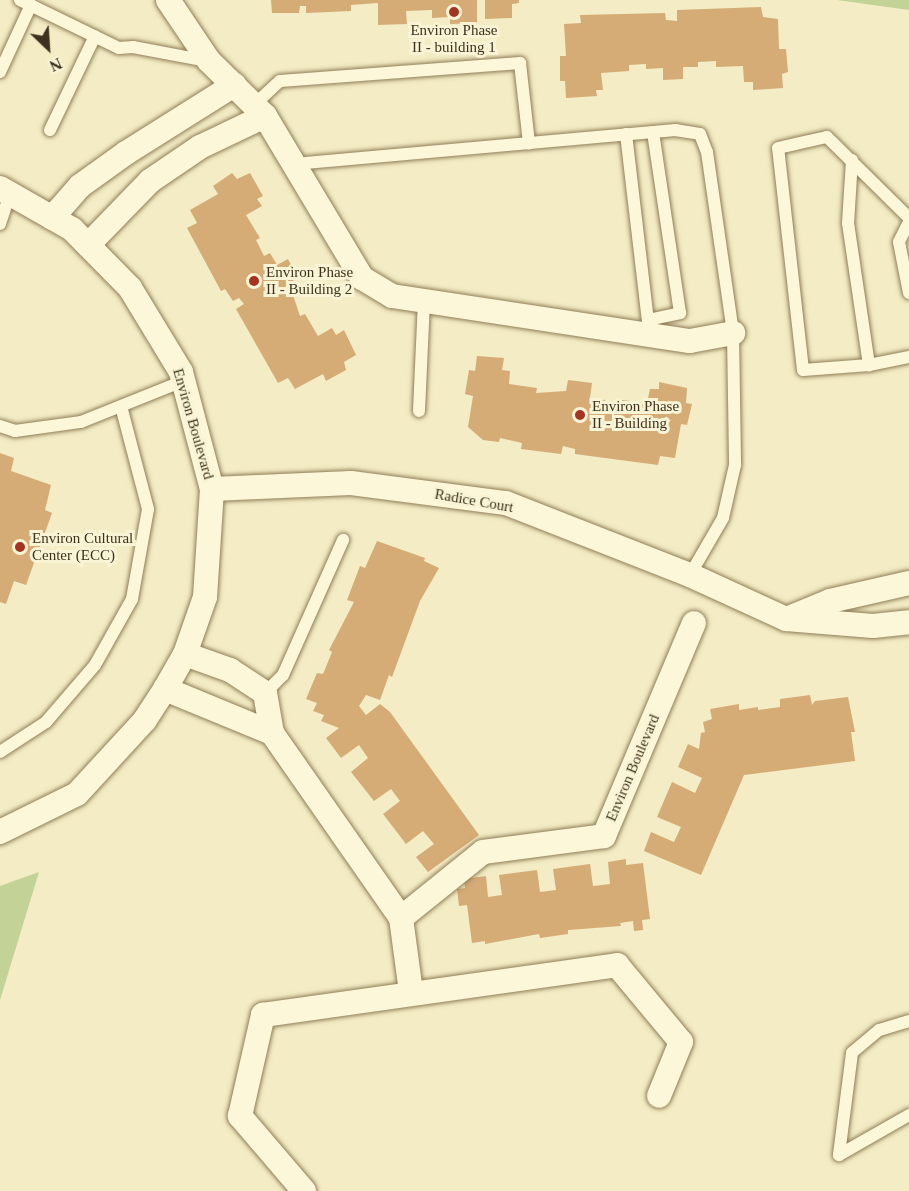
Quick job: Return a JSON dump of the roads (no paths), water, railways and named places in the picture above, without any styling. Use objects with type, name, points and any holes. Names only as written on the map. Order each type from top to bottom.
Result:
[{"type":"street","points":[[168,0],[209,61],[259,110],[362,278],[392,296],[690,341],[733,333]]},
{"type":"street","points":[[52,218],[81,186],[117,159],[234,85]]},
{"type":"street","points":[[88,245],[150,181],[259,110]]},
{"type":"street","name":"Environ Boulevard","points":[[0,832],[77,794],[145,720],[165,689],[185,654],[206,597],[212,489],[183,381],[130,288],[72,229],[5,191]]},
{"type":"street","name":"Radice Court","points":[[212,489],[351,483],[506,503],[690,575],[786,619],[873,626],[909,622]]},
{"type":"street","points":[[786,619],[830,601],[909,583]]},
{"type":"street","name":"Environ Boulevard","points":[[401,918],[483,852],[604,836],[693,623]]},
{"type":"street","points":[[185,654],[230,670],[265,693],[272,734],[401,918],[411,992]]},
{"type":"street","points":[[165,689],[272,734]]},
{"type":"street","points":[[304,1191],[240,1116],[263,1015],[617,964],[681,1042],[659,1096]]},
{"type":"lane","points":[[0,72],[25,3],[119,48],[209,61]]},
{"type":"lane","points":[[50,130],[95,36]]},
{"type":"lane","points":[[259,110],[280,81],[520,63],[529,143]]},
{"type":"lane","points":[[294,164],[675,130],[700,134],[708,152],[733,333],[735,465],[723,518],[690,575]]},
{"type":"lane","points":[[626,134],[648,320],[680,313],[653,132]]},
{"type":"lane","points":[[909,290],[899,242],[909,220],[852,160],[826,137],[778,148],[803,370],[869,365],[909,357]]},
{"type":"lane","points":[[852,160],[848,223],[869,365]]},
{"type":"lane","points":[[0,224],[5,191]]},
{"type":"lane","points":[[419,411],[424,301]]},
{"type":"lane","points":[[0,426],[15,431],[52,428],[81,422],[183,381]]},
{"type":"lane","points":[[0,752],[46,722],[95,665],[132,599],[148,509],[122,406]]},
{"type":"lane","points":[[265,693],[283,675],[343,540]]},
{"type":"lane","points":[[909,1021],[879,1029],[852,1053],[839,1155],[909,1114]]},
{"type":"place","name":"Environ Phase II - building 1","points":[[454,12]]},
{"type":"place","name":"Environ Phase II - Building 2","points":[[254,281]]},
{"type":"place","name":"Environ Phase II - Building","points":[[580,415]]},
{"type":"place","name":"Environ Cultural Center (ECC)","points":[[20,547]]}]
